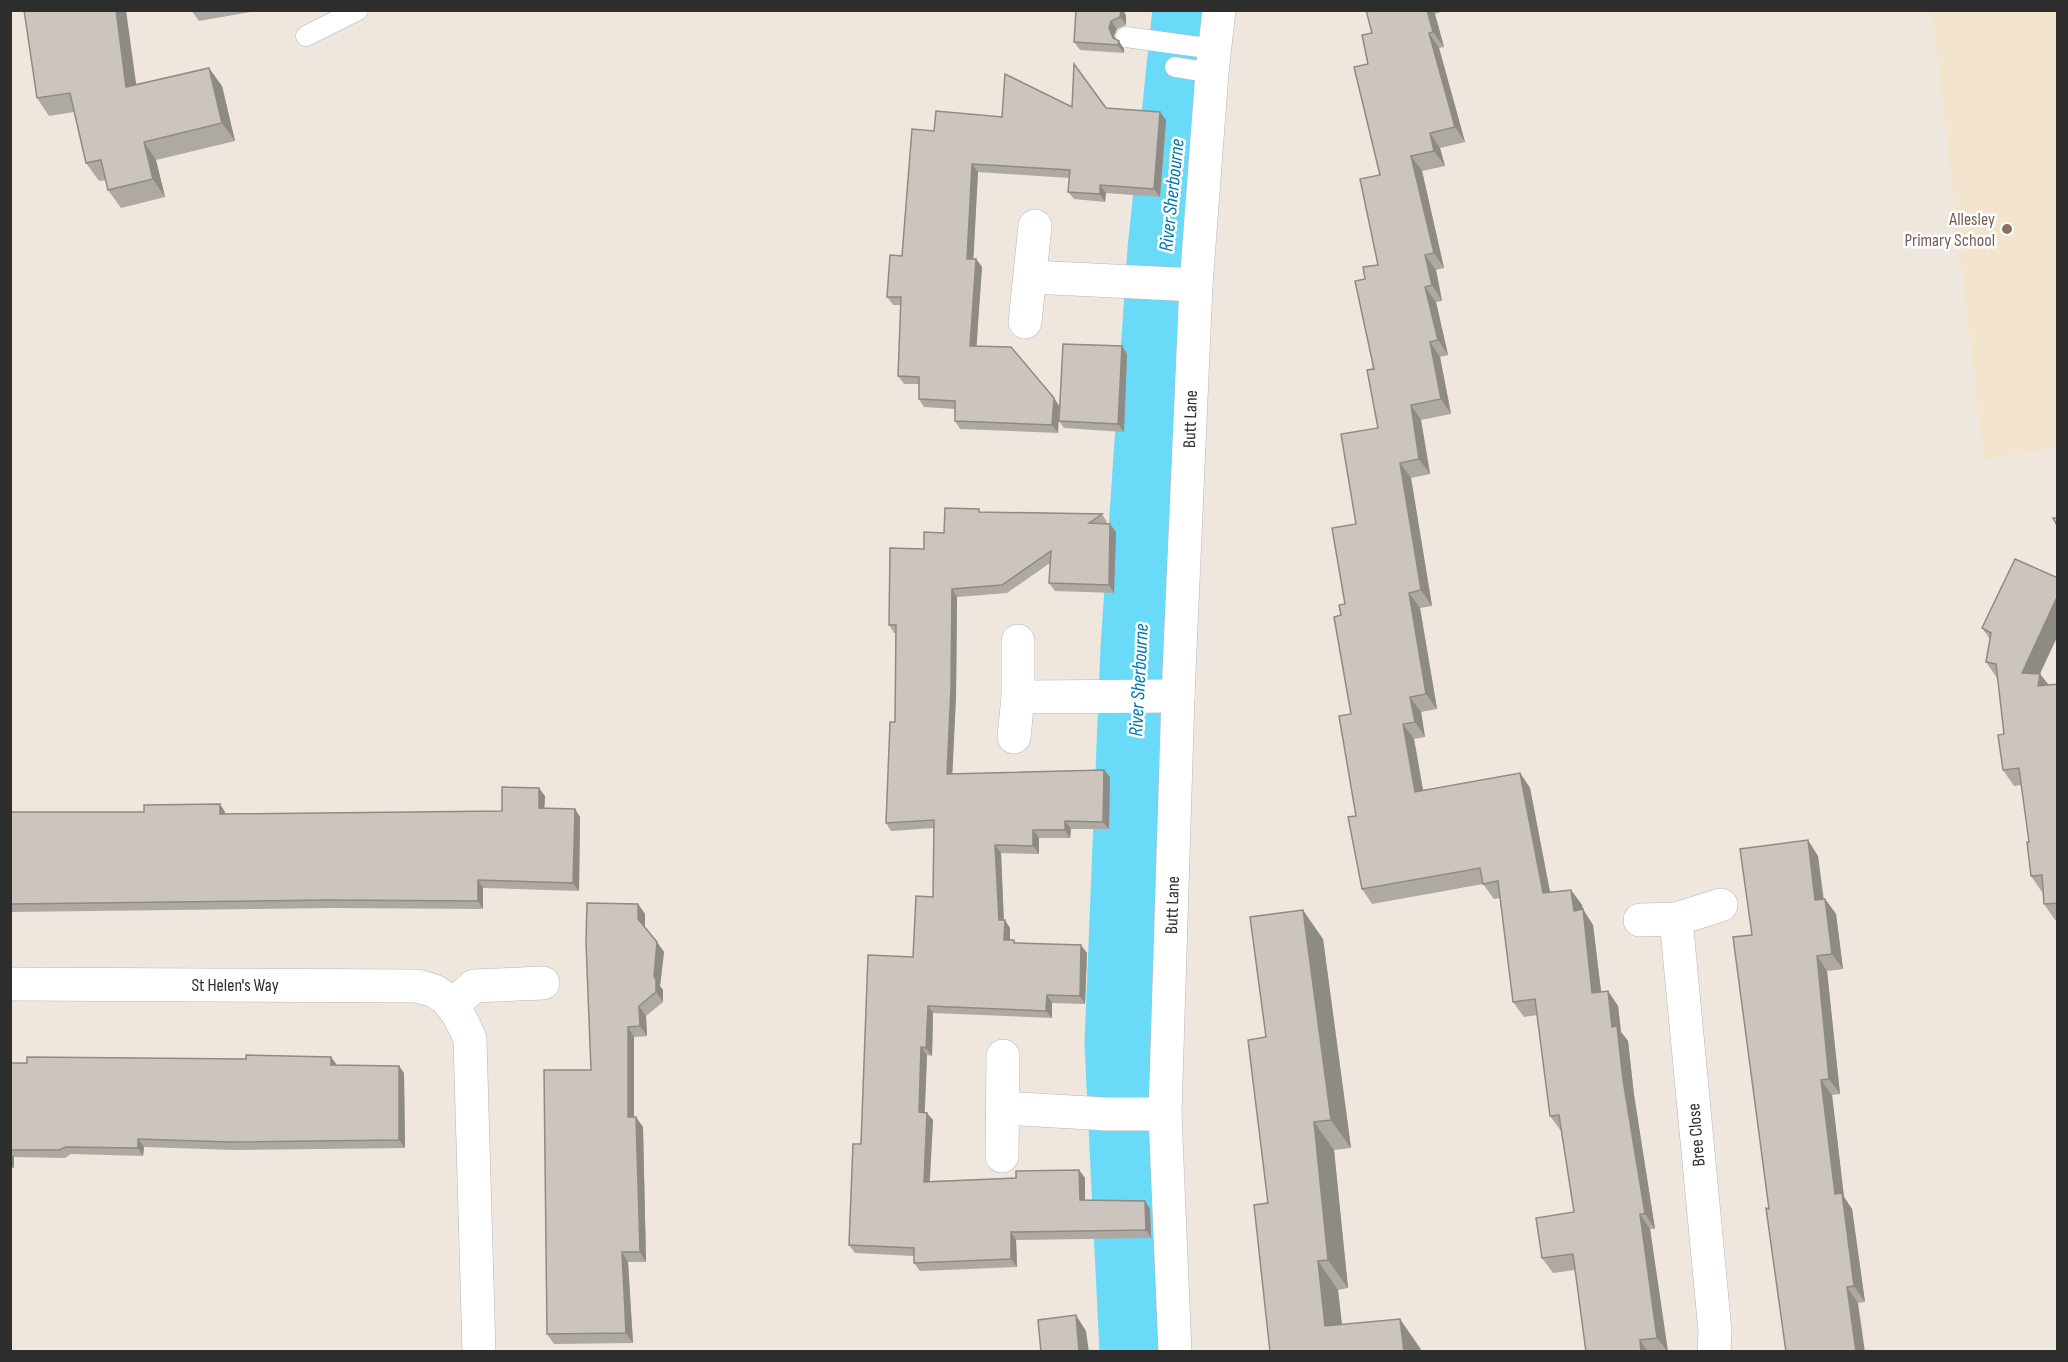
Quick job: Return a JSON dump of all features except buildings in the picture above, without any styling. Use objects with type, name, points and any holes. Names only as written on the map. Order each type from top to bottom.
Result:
[{"type":"street","name":"Butt Lane","points":[[1175,1352],[1156,1114],[1148,697],[1171,284],[1193,58],[1219,10]]},
{"type":"street","points":[[1025,322],[1035,226]]},
{"type":"street","points":[[1031,277],[1171,284]]},
{"type":"street","points":[[1014,738],[1018,697],[1018,641]]},
{"type":"street","points":[[1018,697],[1148,697]]},
{"type":"street","points":[[1640,920],[1676,919],[1721,905]]},
{"type":"street","name":"Bree Close","points":[[1676,919],[1715,1330],[1714,1352]]},
{"type":"street","points":[[452,1006],[474,986],[543,983]]},
{"type":"street","name":"St Helen's Way","points":[[10,984],[417,986],[437,992],[452,1006],[464,1023],[470,1039],[479,1352]]},
{"type":"street","points":[[1002,1156],[1003,1056]]},
{"type":"street","points":[[1003,1108],[1106,1114],[1156,1114]]},
{"type":"lane","points":[[306,36],[358,10]]},
{"type":"lane","points":[[1126,37],[1193,58]]},
{"type":"shaded area","name":"Allesley Primary School","points":[[1932,11],[2057,11],[2057,447],[1984,460]]},
{"type":"waterway","name":"River Sherbourne","points":[[1137,1352],[1122,1044],[1138,648],[1165,250],[1190,10]]},
{"type":"place","name":"Allesley Primary School","points":[[2007,229]]}]
